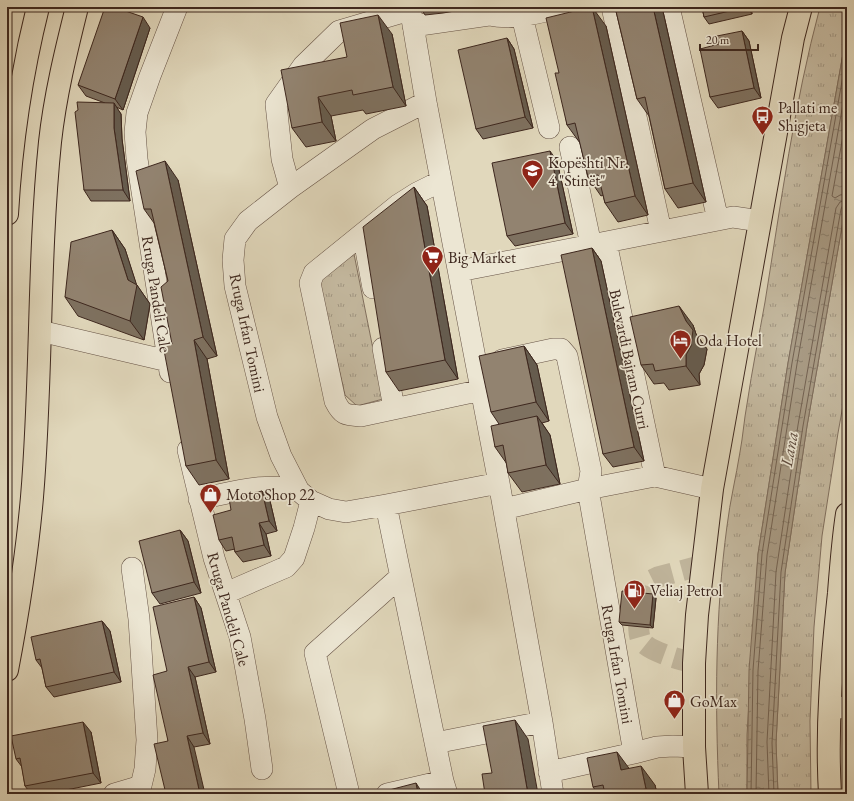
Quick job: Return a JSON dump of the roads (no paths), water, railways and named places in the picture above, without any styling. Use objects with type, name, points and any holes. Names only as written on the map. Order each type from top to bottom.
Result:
[{"type":"main road","points":[[7,214],[12,145],[22,82],[38,7]]},
{"type":"main road","points":[[7,670],[27,553],[32,496],[42,264],[50,141],[66,51],[77,7]]},
{"type":"main road","points":[[696,794],[694,747],[694,663],[697,615],[712,489],[799,8]]},
{"type":"main road","points":[[830,794],[829,776],[838,707],[836,622],[847,514]]},
{"type":"street","name":"Rruga Pandeli Cale","points":[[174,391],[168,361],[137,159],[135,132],[137,113],[147,83],[177,7]]},
{"type":"street","points":[[290,188],[282,159],[276,104],[303,66],[339,31],[411,15],[522,16],[563,7]]},
{"type":"street","points":[[612,7],[661,231]]},
{"type":"street","points":[[669,7],[718,220]]},
{"type":"street","points":[[411,15],[441,182],[504,509],[542,722],[552,794]]},
{"type":"street","points":[[522,16],[549,128]]},
{"type":"street","name":"Rruga Irfan Tomini","points":[[305,496],[281,456],[267,417],[235,286],[235,239],[248,222],[290,188],[373,129],[426,102]]},
{"type":"street","name":"Bulevardi Bajram Curri","points":[[570,147],[598,243],[655,476]]},
{"type":"street","points":[[441,182],[417,193],[398,205],[314,273],[310,283],[335,401],[340,410],[350,416],[361,416],[482,390]]},
{"type":"street","points":[[459,270],[733,217],[760,221]]},
{"type":"street","points":[[363,234],[377,310]]},
{"type":"street","points":[[40,331],[168,361]]},
{"type":"street","points":[[381,332],[394,408]]},
{"type":"street","name":"Rruga Irfan Tomini","points":[[477,366],[553,349],[561,349],[567,356],[591,471],[588,489],[634,753]]},
{"type":"street","name":"Rruga Pandeli Cale","points":[[183,430],[214,558],[240,637],[255,719],[262,769]]},
{"type":"street","points":[[504,509],[588,489],[655,476],[712,489]]},
{"type":"street","points":[[199,499],[236,492],[276,487],[288,488],[329,508],[346,512],[499,482]]},
{"type":"street","points":[[226,593],[286,567],[294,558],[304,528],[305,496]]},
{"type":"street","points":[[386,505],[445,788],[387,794]]},
{"type":"street","points":[[114,794],[140,790],[145,769],[147,740],[139,619],[132,568]]},
{"type":"street","points":[[349,794],[315,653],[400,577]]},
{"type":"street","points":[[435,743],[542,722]]},
{"type":"street","points":[[549,772],[657,747],[694,747]]},
{"type":"water","name":"Lana","points":[[847,38],[847,198],[807,426],[785,573],[776,743],[778,794],[747,794],[749,670],[758,554],[788,363]]},
{"type":"tunnel","points":[[694,663],[658,652],[645,644],[639,635],[639,620],[646,583],[658,577],[703,565]]},
{"type":"place","name":"Pallati me Shigjeta","points":[[762,136]]},
{"type":"place","name":"Kopështi Nr. 4 \"Stinët\"","points":[[533,190]]},
{"type":"place","name":"Big Market","points":[[433,276]]},
{"type":"place","name":"Oda Hotel","points":[[681,360]]},
{"type":"place","name":"Moto Shop 22","points":[[211,514]]},
{"type":"place","name":"Veliaj Petrol","points":[[635,610]]},
{"type":"place","name":"GoMax","points":[[675,720]]}]
